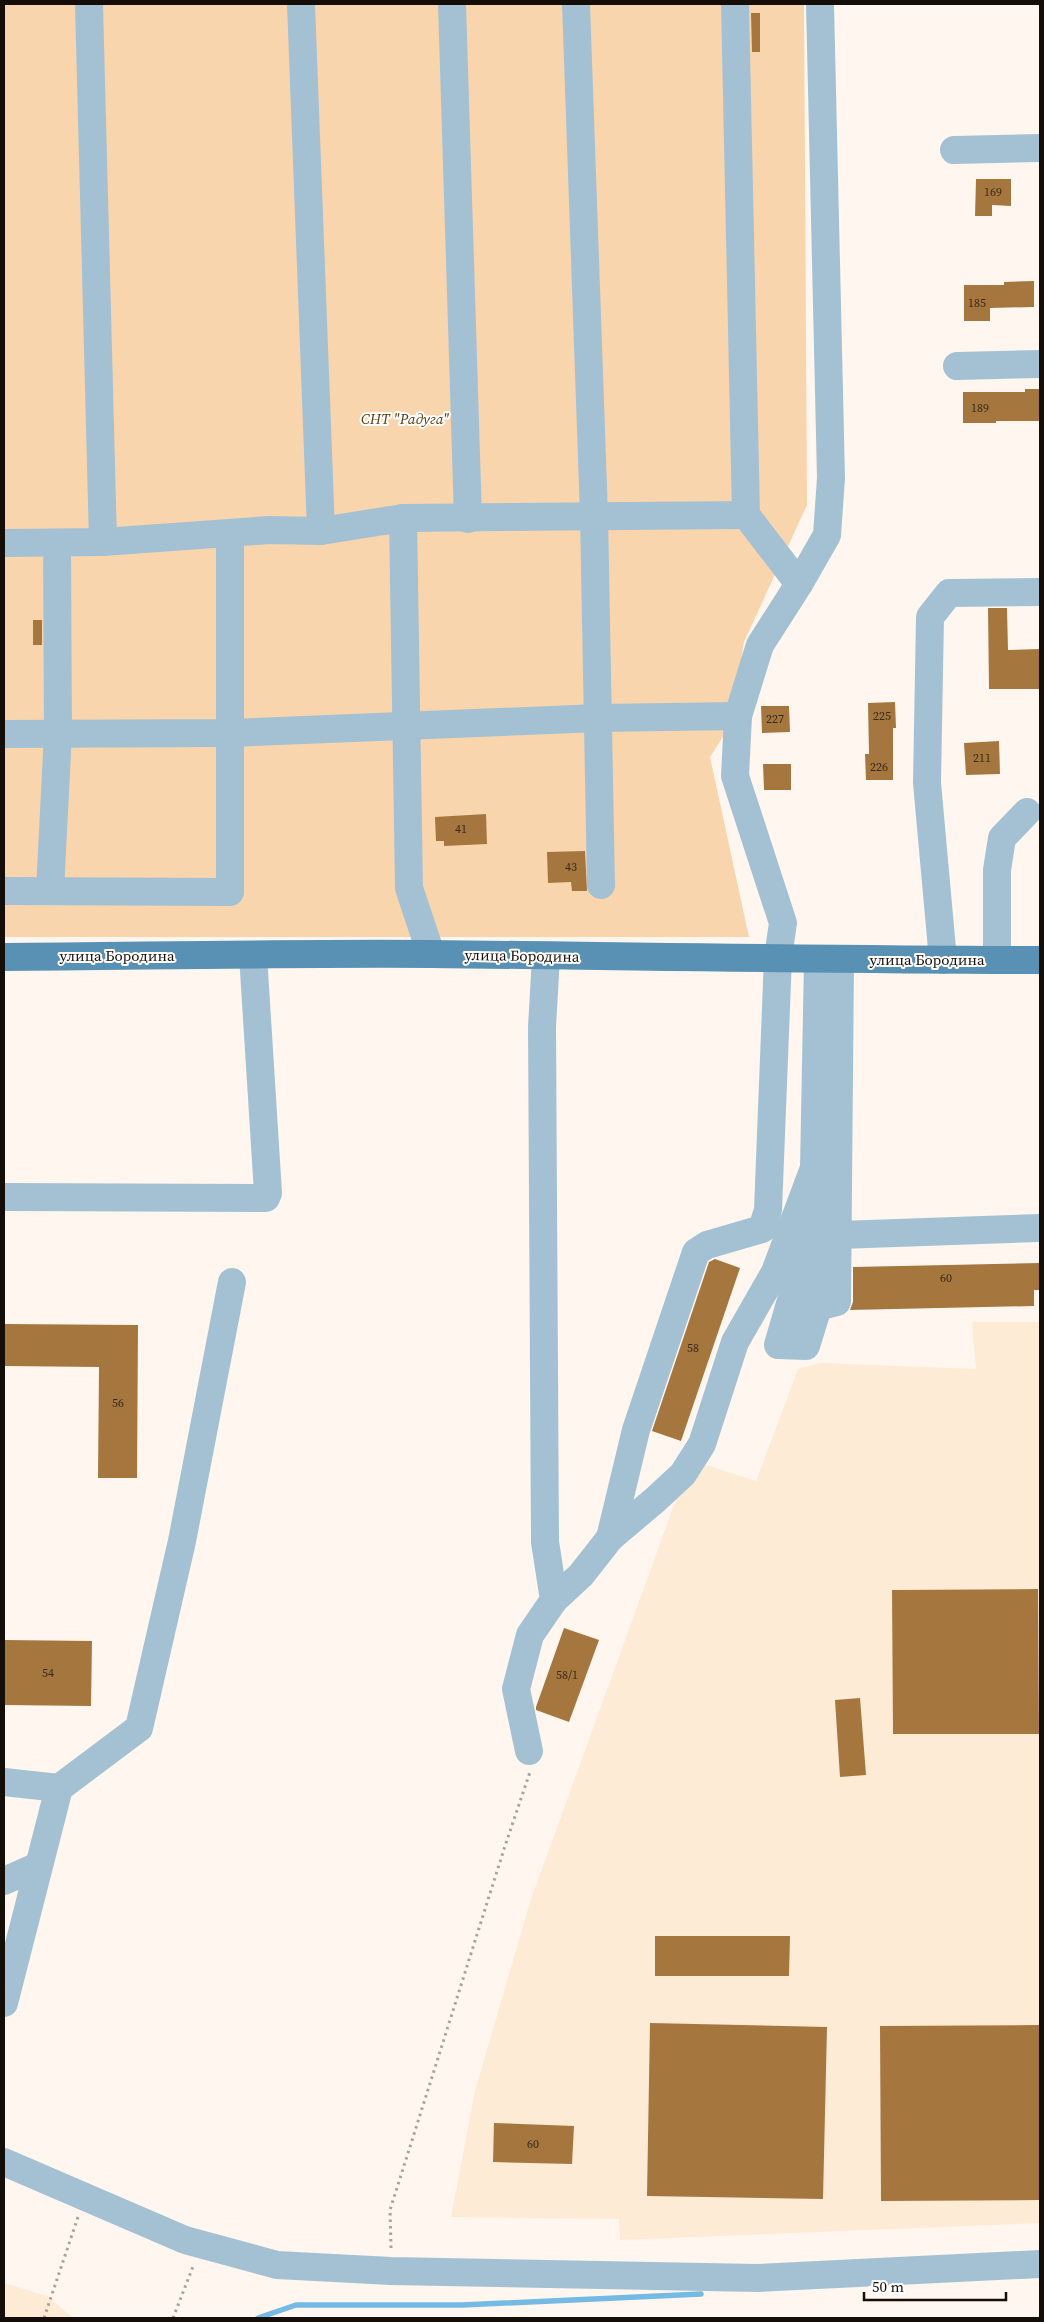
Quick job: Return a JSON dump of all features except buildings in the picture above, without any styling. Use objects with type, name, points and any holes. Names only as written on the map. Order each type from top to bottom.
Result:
[{"type":"main road","name":"улица Бородина","points":[[4,957],[430,954],[546,957],[778,957],[829,960],[1040,960]]},
{"type":"street","points":[[89,4],[103,542]]},
{"type":"street","points":[[302,4],[321,531]]},
{"type":"street","points":[[452,4],[468,519]]},
{"type":"street","points":[[576,4],[600,718],[601,885]]},
{"type":"street","points":[[735,4],[746,515],[799,584]]},
{"type":"street","points":[[610,1538],[636,1430],[696,1252],[707,1244],[762,1229],[768,1210],[778,957],[783,923],[735,776],[738,716],[760,645],[799,584],[827,535],[831,478],[820,4]]},
{"type":"street","points":[[954,150],[1040,148]]},
{"type":"street","points":[[957,366],[1040,364]]},
{"type":"street","points":[[4,543],[103,542],[270,530],[321,531],[403,518],[468,519],[594,515],[746,515]]},
{"type":"street","points":[[403,518],[409,888],[430,954]]},
{"type":"street","points":[[4,891],[230,892],[230,533]]},
{"type":"street","points":[[50,891],[58,733],[58,543]]},
{"type":"street","points":[[942,960],[927,783],[930,617],[949,593],[1040,592]]},
{"type":"street","points":[[4,734],[230,733],[600,718],[738,716]]},
{"type":"street","points":[[997,960],[997,870],[1002,838],[1027,812]]},
{"type":"street","points":[[4,1197],[266,1198],[268,1193],[253,955]]},
{"type":"street","points":[[546,957],[542,1027],[545,1542],[554,1600]]},
{"type":"street","points":[[814,1220],[778,1345],[806,1346],[818,1307],[814,1168],[829,960]]},
{"type":"street","points":[[818,1307],[837,1302],[839,1236],[829,960]]},
{"type":"street","points":[[529,1751],[516,1690],[530,1636],[554,1600],[581,1576],[610,1538],[656,1500],[683,1474],[702,1444],[735,1342],[775,1272],[814,1168]]},
{"type":"street","points":[[839,1236],[1040,1228]]},
{"type":"street","points":[[4,2002],[58,1788],[139,1728],[182,1541],[232,1282]]},
{"type":"street","points":[[4,1782],[58,1788]]},
{"type":"street","points":[[4,1881],[38,1866]]},
{"type":"street","points":[[4,2162],[185,2240],[277,2265],[391,2271],[758,2278],[1040,2264]]},
{"type":"path","points":[[391,2271],[390,2210],[504,1846],[531,1775],[529,1751]]},
{"type":"path","points":[[44,2318],[84,2197]]},
{"type":"path","points":[[173,2318],[202,2245]]},
{"type":"shaded area","points":[[972,1322],[1040,1322],[1040,2223],[620,2240],[619,2219],[451,2217],[475,2091],[530,1902],[674,1505],[694,1461],[756,1481],[798,1369],[820,1363],[976,1369]]},
{"type":"shaded area","points":[[4,2283],[47,2296],[73,2318],[4,2318]]},
{"type":"green space","name":"СНТ \"Радуга\"","points":[[4,4],[804,4],[807,505],[744,642],[731,724],[710,757],[749,937],[4,937]]},
{"type":"waterway","points":[[258,2318],[296,2305],[462,2305],[701,2294]]}]
